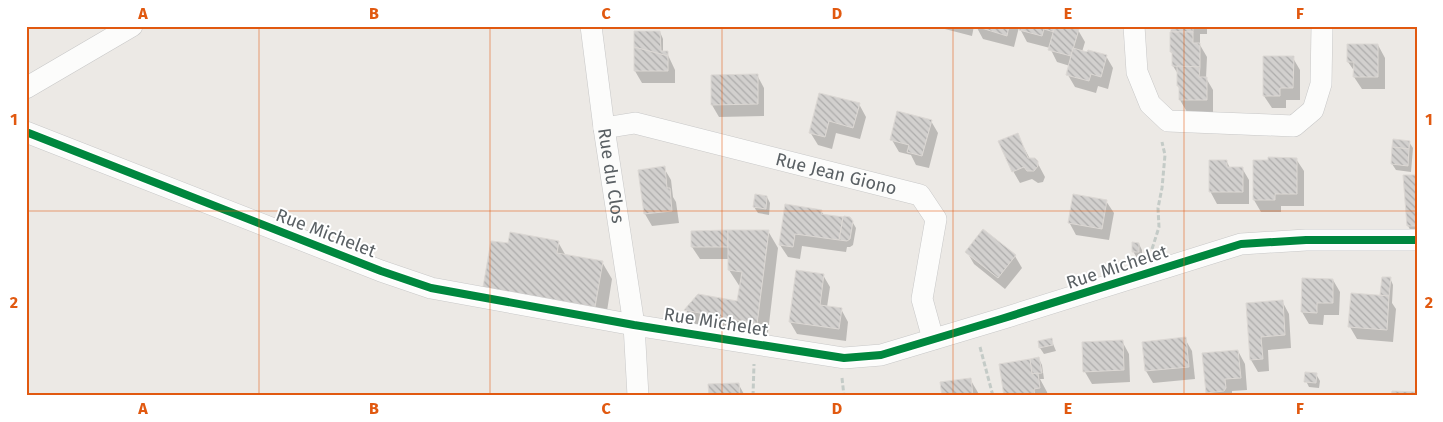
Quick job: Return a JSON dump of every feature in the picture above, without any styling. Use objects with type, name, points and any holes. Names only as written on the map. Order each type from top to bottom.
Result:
[{"type":"street","points":[[26,88],[132,26]]},
{"type":"street","name":"Rue du Clos","points":[[590,26],[634,325],[638,396]]},
{"type":"street","points":[[1134,26],[1137,72],[1150,104],[1168,121],[1294,126],[1313,110],[1321,84],[1322,26]]},
{"type":"street","name":"Rue Jean Giono","points":[[604,128],[635,123],[920,195],[936,220],[922,299],[933,339]]},
{"type":"street","name":"Rue Michelet","points":[[26,132],[380,271],[431,288],[634,325],[844,358],[881,355],[1241,244],[1306,240],[1417,240]]},
{"type":"path","points":[[1156,270],[1152,250],[1159,227],[1158,208],[1165,155],[1161,134],[1168,121]]},
{"type":"path","points":[[974,327],[993,396]]},
{"type":"path","points":[[753,396],[754,343]]},
{"type":"building","points":[[975,26],[1009,26],[1007,36]]},
{"type":"building","points":[[1020,26],[1055,26],[1054,32],[1044,29],[1042,36],[1019,30]]},
{"type":"building","points":[[1055,26],[1070,26],[1079,29],[1071,56],[1048,50]]},
{"type":"building","points":[[1171,26],[1193,26],[1193,32],[1171,32]]},
{"type":"building","points":[[634,31],[660,31],[661,51],[668,51],[668,56],[634,47]]},
{"type":"building","points":[[1170,32],[1193,32],[1193,43],[1200,43],[1200,67],[1172,66]]},
{"type":"building","points":[[1347,44],[1378,44],[1378,77],[1353,77],[1354,62],[1347,62]]},
{"type":"building","points":[[634,47],[668,56],[668,71],[634,71]]},
{"type":"building","points":[[1073,48],[1107,55],[1101,77],[1091,74],[1089,81],[1066,75]]},
{"type":"building","points":[[1263,56],[1294,56],[1293,88],[1280,88],[1280,96],[1263,96]]},
{"type":"building","points":[[1177,66],[1200,67],[1199,77],[1207,77],[1207,100],[1179,100]]},
{"type":"building","points":[[758,74],[758,104],[711,105],[711,75]]},
{"type":"building","points":[[819,93],[860,103],[853,128],[829,121],[825,137],[809,133]]},
{"type":"building","points":[[897,111],[932,120],[922,156],[907,152],[909,145],[890,140]]},
{"type":"building","points":[[1018,133],[1028,158],[1035,158],[1038,161],[1038,166],[1034,171],[1027,171],[1024,167],[1012,172],[998,141]]},
{"type":"building","points":[[1393,139],[1410,141],[1409,149],[1392,147]]},
{"type":"building","points":[[1392,147],[1409,149],[1408,166],[1391,164]]},
{"type":"building","points":[[1268,157],[1297,158],[1297,194],[1275,194],[1275,200],[1253,200],[1253,160],[1268,160]]},
{"type":"building","points":[[1209,160],[1227,160],[1227,167],[1243,167],[1243,192],[1209,192]]},
{"type":"building","points":[[665,166],[667,188],[670,188],[672,211],[644,214],[638,170]]},
{"type":"building","points":[[1403,175],[1417,175],[1417,226],[1407,226]]},
{"type":"building","points":[[755,194],[767,196],[766,209],[753,207]]},
{"type":"building","points":[[1073,194],[1107,200],[1102,229],[1068,223]]},
{"type":"building","points":[[785,204],[822,210],[821,214],[843,217],[839,240],[795,234],[793,247],[779,245]]},
{"type":"building","points":[[844,216],[850,217],[853,221],[850,239],[847,241],[839,240]]},
{"type":"building","points":[[983,229],[1016,255],[998,278],[965,252]]},
{"type":"building","points":[[728,230],[728,247],[691,247],[691,231]]},
{"type":"building","points":[[728,230],[769,230],[757,324],[684,310],[698,294],[737,301],[742,272],[728,270]]},
{"type":"building","points":[[510,232],[559,241],[557,253],[603,261],[595,307],[483,287],[491,241],[508,243]]},
{"type":"building","points":[[1132,242],[1139,243],[1139,252],[1132,252]]},
{"type":"building","points":[[796,270],[824,274],[820,305],[842,308],[839,329],[789,322]]},
{"type":"building","points":[[1382,277],[1391,277],[1389,296],[1380,295]]},
{"type":"building","points":[[1302,278],[1333,279],[1333,303],[1317,303],[1317,313],[1301,312]]},
{"type":"building","points":[[1351,293],[1389,296],[1387,330],[1348,327]]},
{"type":"building","points":[[1283,300],[1285,335],[1261,337],[1263,359],[1250,360],[1246,303]]},
{"type":"building","points":[[1186,337],[1189,367],[1145,371],[1142,342]]},
{"type":"building","points":[[1052,338],[1053,345],[1039,348],[1038,341]]},
{"type":"building","points":[[1123,340],[1124,370],[1083,372],[1082,342]]},
{"type":"building","points":[[1238,350],[1241,378],[1225,379],[1226,388],[1224,391],[1206,393],[1202,353]]},
{"type":"building","points":[[1039,357],[1042,373],[1032,374],[1030,359]]},
{"type":"building","points":[[1030,359],[1032,374],[1038,373],[1040,388],[1034,389],[1035,396],[1004,396],[999,364]]},
{"type":"building","points":[[1305,372],[1317,373],[1316,383],[1304,382]]},
{"type":"building","points":[[971,378],[973,396],[942,396],[940,382]]},
{"type":"building","points":[[739,383],[740,396],[709,396],[708,384]]},
{"type":"building","points":[[1392,391],[1417,392],[1417,396],[1391,396]]},
{"type":"cycle path","points":[[26,132],[381,271],[431,288],[634,325],[844,358],[881,355],[1241,244],[1306,240],[1417,240]]}]
